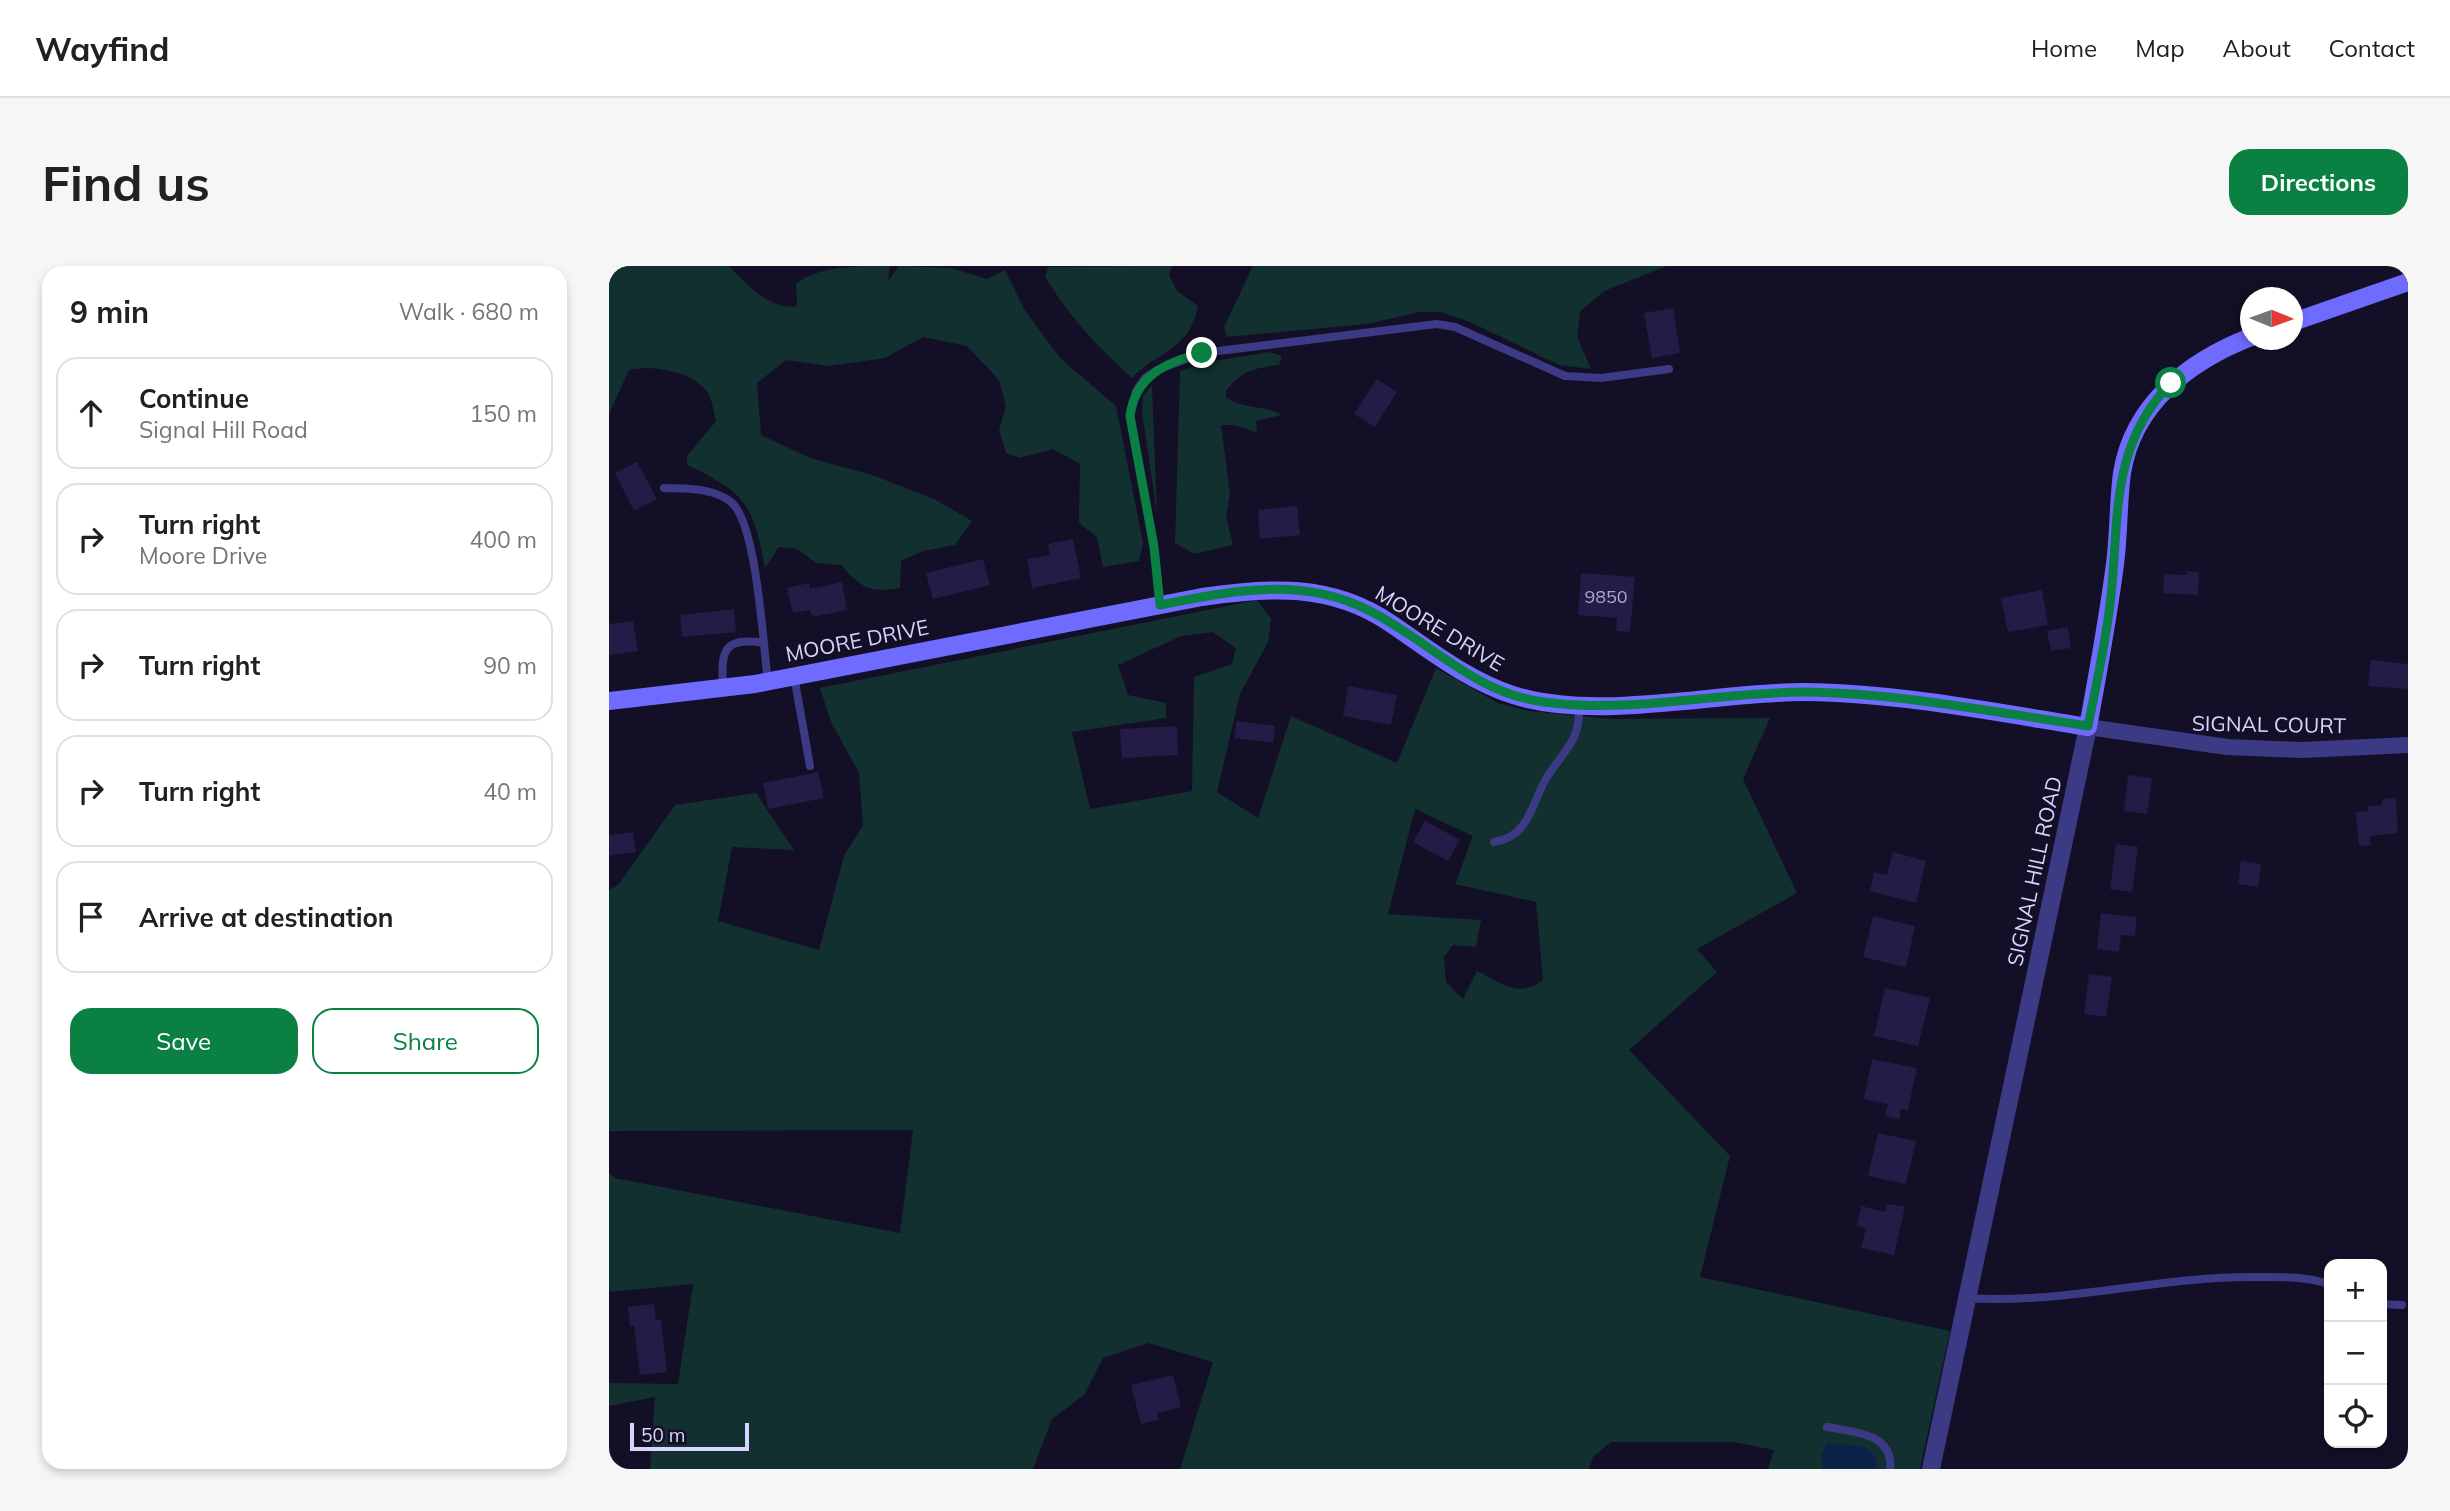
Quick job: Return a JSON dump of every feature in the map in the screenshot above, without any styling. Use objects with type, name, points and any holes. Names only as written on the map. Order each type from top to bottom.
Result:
[{"type":"main road","points":[[2303,319],[2408,282]]},
{"type":"main road","name":"SIGNAL HILL ROAD","points":[[2088,726],[2109,616],[2123,471],[2130,442],[2154,401],[2171,383],[2230,344],[2240,341]]},
{"type":"main road","name":"MOORE DRIVE","points":[[609,701],[768,682],[1160,605],[1261,588],[1316,592],[1368,610],[1463,674],[1489,687],[1544,702],[1638,705],[1755,694],[1832,693],[1903,699],[2088,726]]},
{"type":"street","name":"SIGNAL COURT","points":[[2088,726],[2227,747],[2302,750],[2408,745]]},
{"type":"street","name":"SIGNAL HILL ROAD","points":[[1931,1469],[2088,726]]},
{"type":"lane","points":[[1160,605],[1154,547],[1130,416],[1136,391],[1157,370],[1194,355],[1229,348],[1437,324],[1455,327],[1565,376],[1601,378],[1669,369]]},
{"type":"lane","points":[[664,488],[704,489],[731,502],[744,518],[752,548],[768,682]]},
{"type":"lane","points":[[723,688],[722,655],[730,645],[747,640],[763,643]]},
{"type":"lane","points":[[794,676],[810,766]]},
{"type":"lane","points":[[1494,842],[1511,837],[1527,821],[1547,777],[1571,746],[1578,732],[1579,704]]},
{"type":"lane","points":[[1966,1298],[2022,1298],[2242,1277],[2300,1277],[2324,1283]]},
{"type":"lane","points":[[2387,1304],[2402,1304]]},
{"type":"lane","points":[[1827,1427],[1875,1438],[1889,1452],[1890,1469]]},
{"type":"green space","points":[[609,266],[729,266],[760,295],[787,306],[797,306],[796,284],[815,274],[839,268],[890,266],[888,281],[899,266],[951,268],[987,279],[1005,270],[1024,309],[1060,358],[1116,406],[1143,543],[1139,561],[1103,567],[1097,537],[1079,523],[1080,464],[1053,449],[1019,458],[1006,453],[999,430],[1006,406],[999,380],[967,346],[923,337],[885,358],[829,366],[786,360],[757,383],[761,435],[810,458],[872,475],[934,499],[972,521],[955,545],[923,551],[901,561],[900,588],[881,590],[867,587],[854,579],[841,565],[816,563],[797,549],[779,547],[765,568],[756,529],[744,503],[722,484],[687,465],[687,456],[716,421],[708,393],[701,385],[672,371],[650,368],[629,370],[609,414]]},
{"type":"green space","points":[[1172,266],[1169,275],[1177,291],[1198,306],[1194,321],[1180,341],[1132,378],[1085,331],[1045,277],[1048,267]]},
{"type":"green space","points":[[1253,266],[1667,266],[1604,291],[1580,312],[1577,336],[1591,369],[1559,365],[1470,322],[1441,312],[1419,312],[1367,324],[1227,337],[1224,327]]},
{"type":"green space","points":[[1270,352],[1282,356],[1279,365],[1255,369],[1243,375],[1226,391],[1226,398],[1282,415],[1256,421],[1257,433],[1235,425],[1221,425],[1230,494],[1226,516],[1233,545],[1194,554],[1175,543],[1180,371],[1207,362]]},
{"type":"green space","points":[[1152,385],[1157,514],[1142,412],[1143,396]]},
{"type":"green space","points":[[1257,600],[1271,619],[1268,642],[1240,694],[1217,792],[1258,818],[1291,716],[1397,763],[1436,668],[1498,703],[1528,711],[1610,719],[1770,718],[1743,779],[1797,893],[1697,949],[1717,972],[1629,1050],[1730,1156],[1700,1277],[1950,1331],[1920,1469],[1768,1469],[1774,1450],[1734,1442],[1611,1442],[1593,1457],[1589,1469],[1180,1469],[1213,1362],[1148,1343],[1103,1358],[1084,1395],[1052,1419],[1033,1469],[650,1469],[655,1397],[609,1406],[609,1383],[678,1384],[693,1284],[609,1292],[609,1173],[615,1178],[900,1233],[913,1130],[609,1131],[609,890],[618,885],[675,805],[756,793],[794,850],[732,847],[718,921],[819,950],[844,856],[863,825],[859,773],[831,722],[820,688]],"holes":[[[1213,632],[1236,648],[1232,664],[1194,677],[1192,791],[1090,809],[1072,732],[1166,718],[1166,703],[1128,695],[1118,665],[1181,636]],[[1415,809],[1473,836],[1455,884],[1536,902],[1543,980],[1534,986],[1518,989],[1477,971],[1463,999],[1446,982],[1444,957],[1453,945],[1476,947],[1481,920],[1388,914]]]},
{"type":"water","points":[[1827,1443],[1866,1447],[1876,1457],[1877,1469],[1823,1469],[1821,1454]]},
{"type":"building","points":[[1673,308],[1680,353],[1652,358],[1644,313]]},
{"type":"building","points":[[1377,379],[1397,392],[1375,427],[1354,414]]},
{"type":"building","points":[[637,462],[657,499],[634,511],[615,473]]},
{"type":"building","points":[[1297,506],[1300,535],[1260,539],[1258,510]]},
{"type":"building","points":[[1073,539],[1081,578],[1032,588],[1027,559],[1050,555],[1048,544]]},
{"type":"building","points":[[983,559],[990,585],[933,599],[926,573]]},
{"type":"building","points":[[2186,571],[2199,572],[2198,595],[2163,593],[2164,574],[2186,575]]},
{"type":"building","points":[[1581,573],[1635,577],[1630,632],[1616,631],[1617,618],[1578,615]]},
{"type":"building","points":[[842,582],[847,610],[813,617],[810,610],[793,613],[787,588],[809,583],[810,589]]},
{"type":"building","points":[[2042,590],[2048,625],[2008,632],[2001,598]]},
{"type":"building","points":[[734,609],[736,632],[682,637],[680,615]]},
{"type":"building","points":[[633,621],[638,651],[609,655],[609,624]]},
{"type":"building","points":[[2068,627],[2071,648],[2051,651],[2047,631]]},
{"type":"building","points":[[2371,660],[2408,664],[2408,689],[2368,686]]},
{"type":"building","points":[[1348,686],[1397,695],[1391,725],[1343,716]]},
{"type":"building","points":[[1237,721],[1275,726],[1273,743],[1234,738]]},
{"type":"building","points":[[1177,726],[1178,755],[1122,758],[1120,729]]},
{"type":"building","points":[[818,772],[824,798],[768,809],[763,783]]},
{"type":"building","points":[[2128,775],[2152,778],[2147,814],[2124,811]]},
{"type":"building","points":[[2396,798],[2398,833],[2370,836],[2371,845],[2359,846],[2356,812],[2368,811],[2367,806],[2382,805],[2382,799]]},
{"type":"building","points":[[1425,821],[1460,840],[1448,861],[1413,842]]},
{"type":"building","points":[[633,832],[636,852],[609,856],[609,835]]},
{"type":"building","points":[[2116,844],[2138,847],[2132,892],[2110,889]]},
{"type":"building","points":[[1893,852],[1926,861],[1916,903],[1870,891],[1874,872],[1887,875]]},
{"type":"building","points":[[2241,861],[2261,864],[2258,887],[2238,884]]},
{"type":"building","points":[[2101,913],[2137,917],[2135,936],[2121,935],[2119,952],[2097,949]]},
{"type":"building","points":[[1873,916],[1915,926],[1906,967],[1863,957]]},
{"type":"building","points":[[2089,974],[2112,977],[2106,1017],[2084,1014]]},
{"type":"building","points":[[1885,988],[1930,998],[1918,1046],[1874,1036]]},
{"type":"building","points":[[1872,1059],[1917,1068],[1908,1110],[1901,1109],[1899,1119],[1885,1116],[1888,1104],[1864,1099]]},
{"type":"building","points":[[1878,1133],[1916,1141],[1906,1184],[1868,1176]]},
{"type":"building","points":[[1887,1204],[1905,1207],[1894,1255],[1861,1248],[1866,1228],[1857,1226],[1861,1206],[1885,1212]]},
{"type":"building","points":[[654,1304],[656,1320],[661,1319],[667,1372],[640,1375],[634,1326],[630,1326],[628,1307]]},
{"type":"building","points":[[1173,1375],[1181,1407],[1157,1413],[1158,1420],[1141,1424],[1131,1385]]},
{"type":"route","points":[[1202,353],[1181,359],[1145,378],[1132,402],[1130,416],[1154,547],[1160,605],[1261,588],[1316,592],[1343,599],[1368,610],[1463,674],[1489,687],[1544,702],[1638,705],[1755,694],[1832,693],[1903,699],[2088,726],[2109,616],[2119,500],[2130,442],[2154,401],[2171,383]]}]
